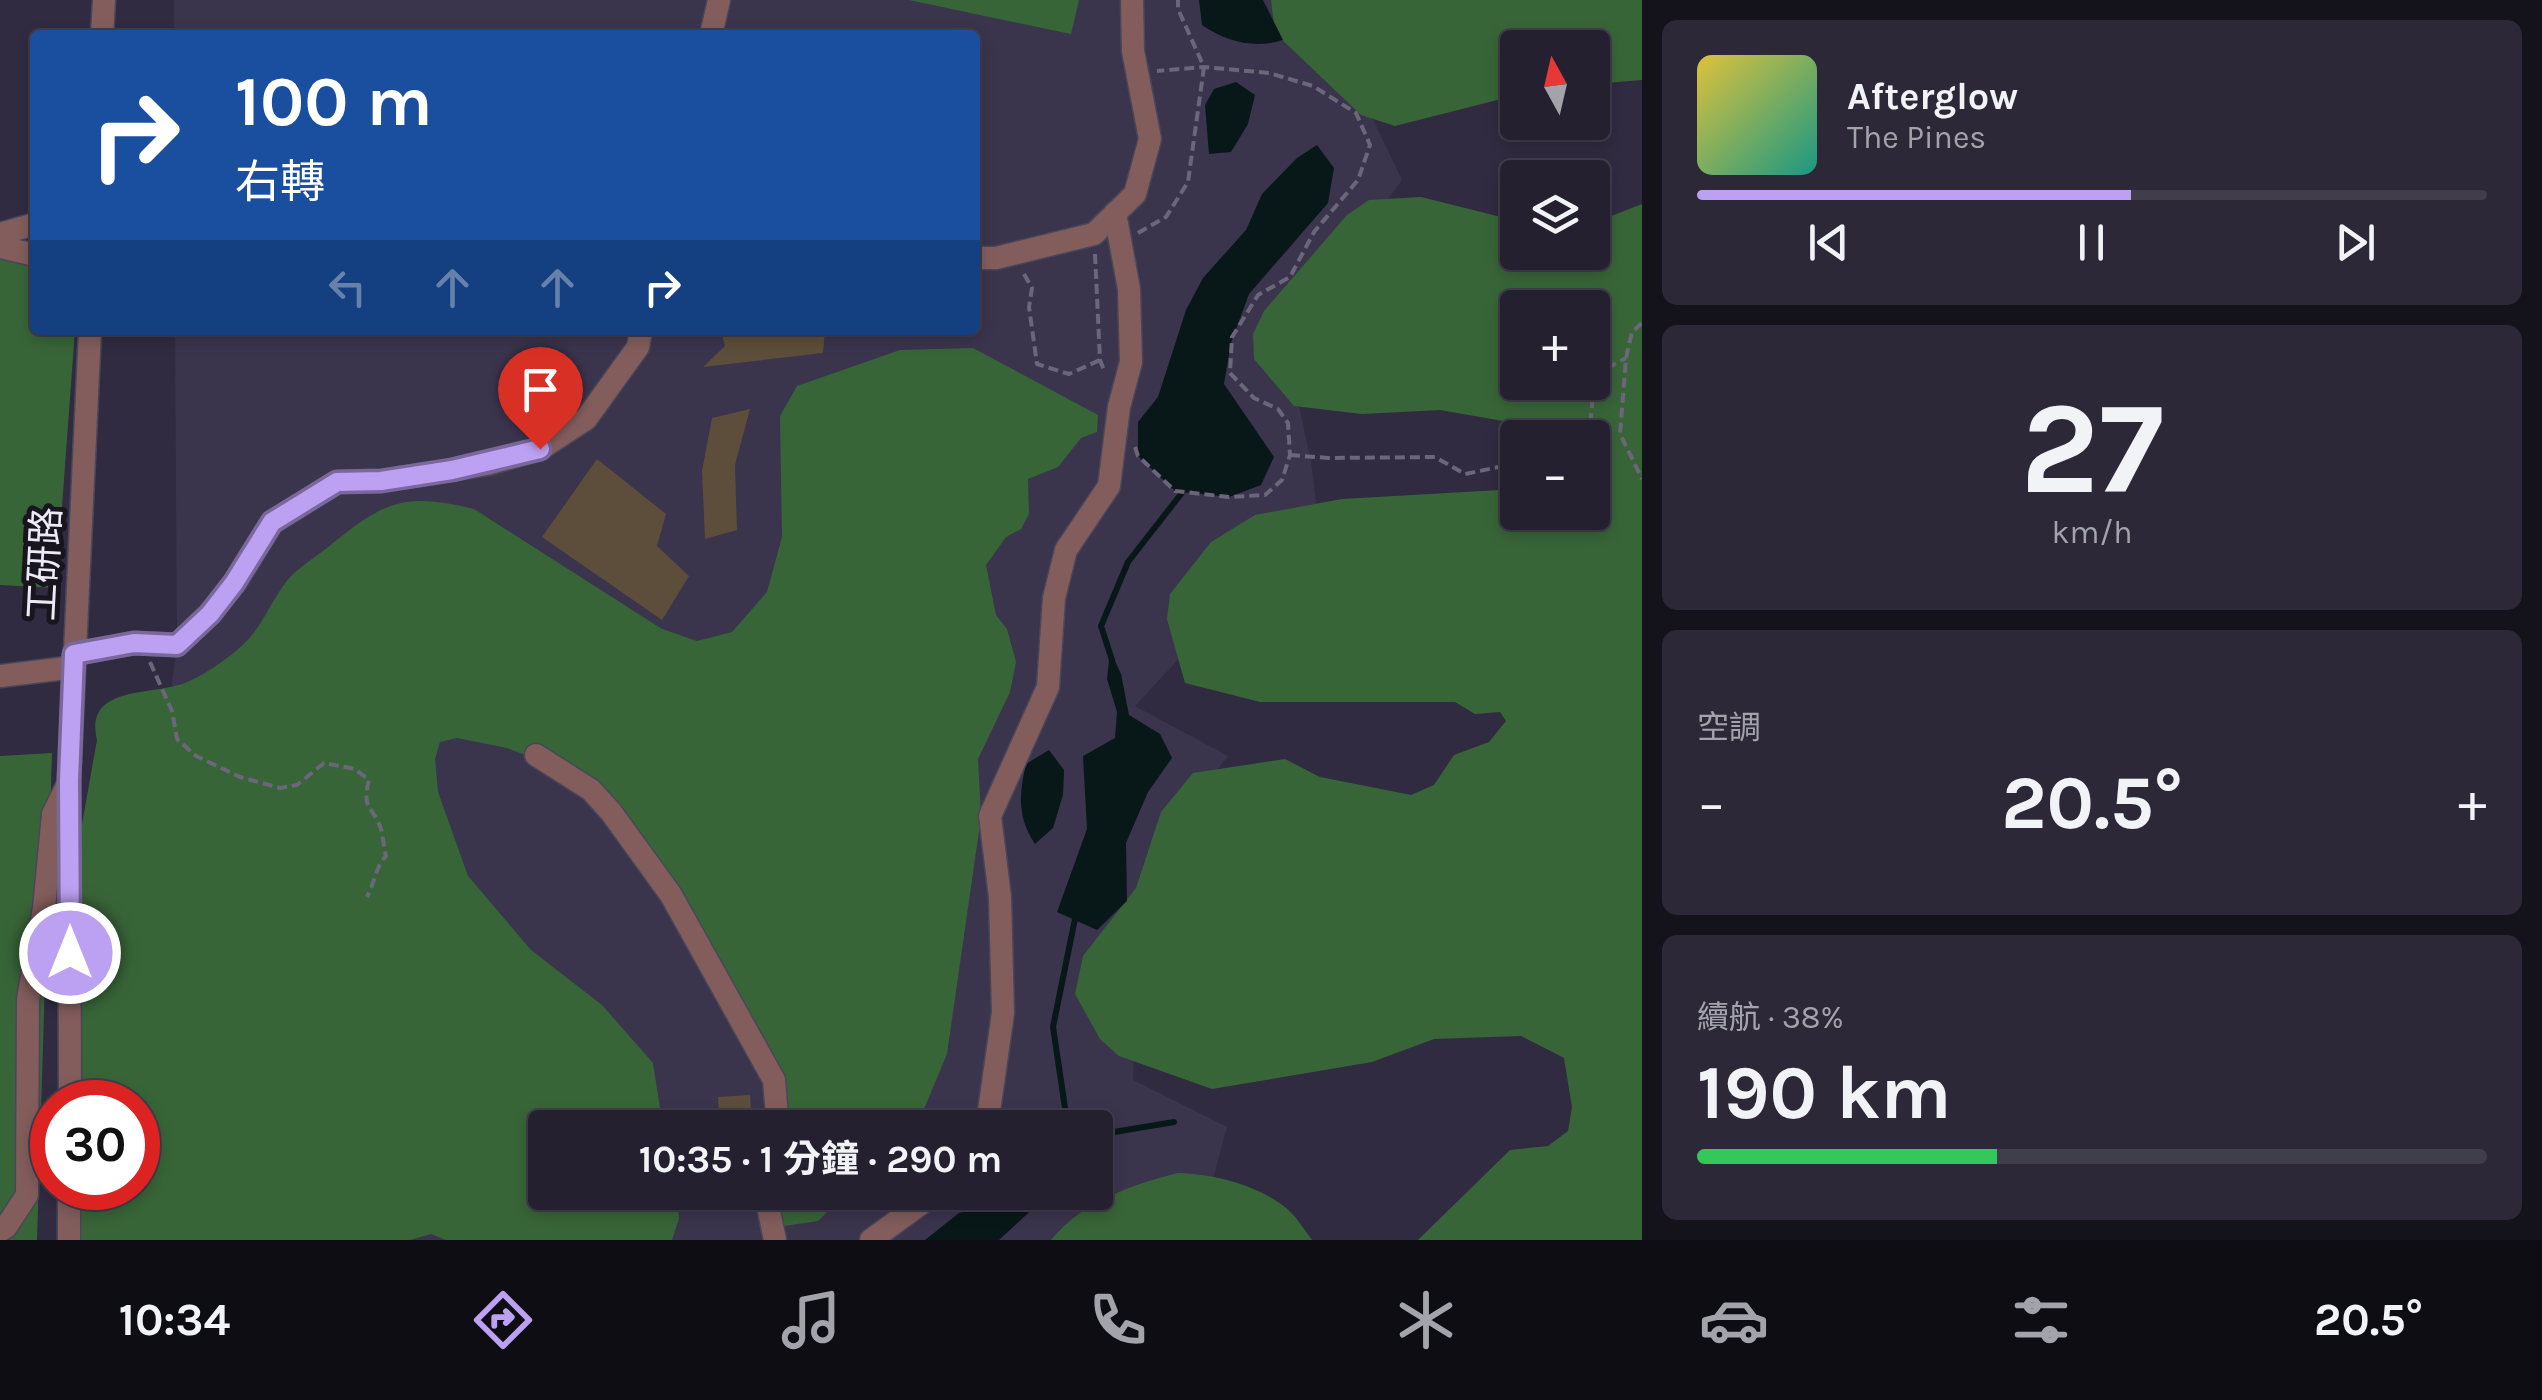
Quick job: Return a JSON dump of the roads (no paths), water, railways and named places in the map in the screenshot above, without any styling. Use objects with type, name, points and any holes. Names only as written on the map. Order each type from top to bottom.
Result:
[{"type":"street","points":[[102,30],[104,0]]},
{"type":"street","points":[[712,30],[719,0]]},
{"type":"street","points":[[980,257],[1012,254],[1094,234],[1135,194],[1150,140],[1133,51],[1132,0]]},
{"type":"street","points":[[989,1110],[1002,1013],[1000,898],[990,816],[1048,686],[1054,598],[1066,550],[1109,486],[1119,407],[1131,362],[1128,289],[1116,212]]},
{"type":"street","points":[[0,234],[30,225]]},
{"type":"street","points":[[0,247],[30,254]]},
{"type":"street","name":"工研路","points":[[70,1080],[69,780],[90,335]]},
{"type":"street","points":[[0,676],[134,643],[177,645],[210,614],[234,583],[272,522],[337,482],[381,481],[452,470],[540,449],[586,419],[638,347],[640,335]]},
{"type":"street","points":[[536,755],[590,790],[611,812],[671,895],[774,1080],[776,1110]]},
{"type":"street","points":[[0,1231],[27,1195],[28,999],[44,908],[53,814],[69,780]]},
{"type":"street","points":[[69,1240],[70,1210]]},
{"type":"street","points":[[768,1210],[774,1240]]},
{"type":"street","points":[[870,1240],[911,1210]]},
{"type":"waterway","points":[[1112,660],[1101,626],[1128,562],[1188,485]]},
{"type":"waterway","points":[[1065,1110],[1053,1027],[1076,914]]},
{"type":"waterway","points":[[1113,1132],[1174,1122]]}]
